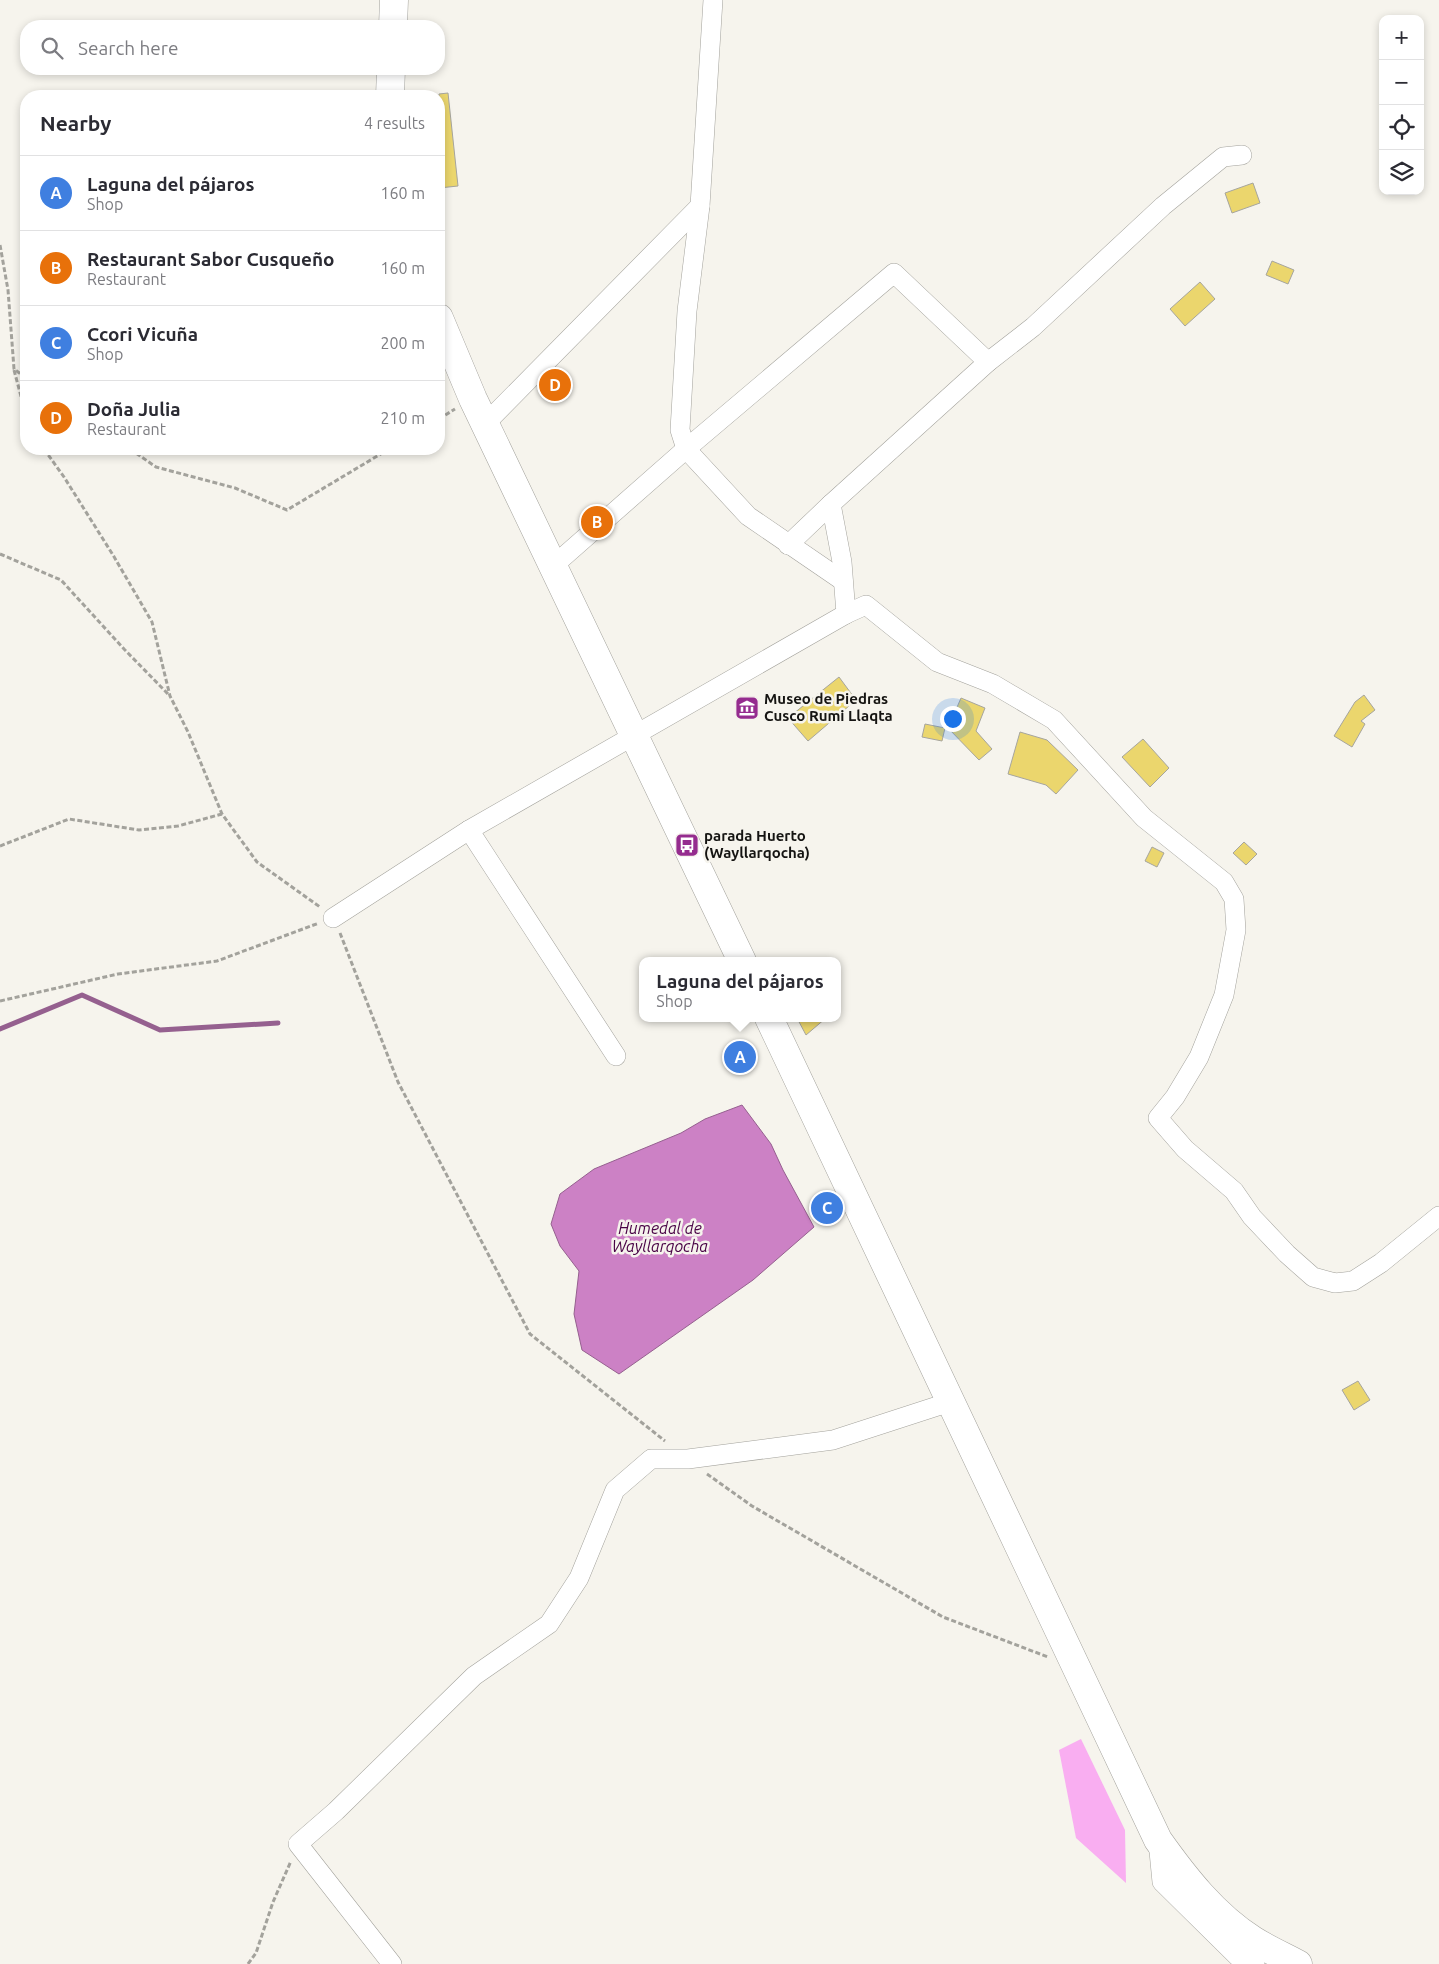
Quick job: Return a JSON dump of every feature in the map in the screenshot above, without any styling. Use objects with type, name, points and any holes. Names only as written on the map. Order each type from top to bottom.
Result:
[{"type":"highway","points":[[393,20],[394,0]]},
{"type":"highway","points":[[390,90],[391,75]]},
{"type":"highway","points":[[445,332],[473,399],[740,957]]},
{"type":"highway","points":[[771,1022],[1158,1840],[1184,1877],[1221,1915],[1254,1940],[1298,1964]]},
{"type":"street","points":[[713,0],[700,206],[687,312],[680,430],[686,449],[748,516],[843,581]]},
{"type":"street","points":[[788,545],[988,362],[1033,327],[1133,233],[1178,194],[1223,157],[1242,155]]},
{"type":"street","points":[[485,424],[700,206]]},
{"type":"street","points":[[553,566],[686,449],[894,273],[988,362]]},
{"type":"street","points":[[831,504],[842,562],[846,614]]},
{"type":"street","points":[[333,918],[469,830],[846,614],[866,605],[937,662],[994,684],[1054,720],[1144,818],[1224,882],[1234,899],[1236,930],[1224,995],[1199,1057],[1175,1097],[1158,1118],[1185,1150],[1234,1191],[1252,1217],[1287,1254],[1313,1277],[1335,1283],[1353,1281],[1381,1263],[1439,1216]]},
{"type":"street","points":[[469,830],[616,1056]]},
{"type":"street","points":[[392,1964],[298,1844],[336,1811],[474,1676],[549,1624],[579,1578],[615,1490],[651,1459],[688,1459],[833,1440],[950,1402]]},
{"type":"street","points":[[1158,1840],[1162,1882],[1237,1956],[1254,1964]]},
{"type":"path","points":[[0,245],[8,290],[14,369],[20,392]]},
{"type":"path","points":[[14,369],[20,374]]},
{"type":"path","points":[[48,455],[64,476],[113,555],[152,622],[170,696],[188,732],[222,814],[257,862],[333,918],[398,1082],[530,1334],[688,1459],[752,1506],[943,1617],[1077,1668]]},
{"type":"path","points":[[139,455],[156,466],[235,488],[286,510],[379,455]]},
{"type":"path","points":[[0,554],[61,580],[170,696]]},
{"type":"path","points":[[0,846],[68,818],[139,830],[178,826],[222,814]]},
{"type":"path","points":[[0,1001],[118,974],[217,961],[333,918]]},
{"type":"path","points":[[248,1964],[256,1952],[273,1902],[298,1844]]},
{"type":"shaded area","points":[[1081,1739],[1125,1830],[1126,1883],[1076,1838],[1059,1750]]},
{"type":"water","name":"Humedal de Wayllarqocha","points":[[742,1105],[771,1144],[814,1227],[753,1280],[619,1374],[582,1350],[574,1314],[579,1271],[560,1246],[551,1224],[560,1194],[594,1169],[681,1133],[705,1119]]},
{"type":"building","points":[[445,93],[448,93],[458,186],[445,187]]},
{"type":"building","points":[[1253,183],[1260,203],[1232,213],[1225,193]]},
{"type":"building","points":[[1272,261],[1294,270],[1288,284],[1266,275]]},
{"type":"building","points":[[1200,282],[1215,299],[1185,326],[1170,309]]},
{"type":"building","points":[[839,677],[856,700],[808,741],[788,718]]},
{"type":"building","points":[[1364,695],[1375,710],[1361,721],[1365,724],[1352,747],[1334,736],[1355,702]]},
{"type":"building","points":[[961,698],[985,708],[976,731],[992,749],[979,760],[948,728]]},
{"type":"building","points":[[925,724],[945,728],[942,741],[922,737]]},
{"type":"building","points":[[1020,732],[1047,740],[1078,770],[1056,794],[1046,785],[1008,774]]},
{"type":"building","points":[[1143,739],[1169,768],[1150,787],[1122,757]]},
{"type":"building","points":[[1244,842],[1257,854],[1246,865],[1233,853]]},
{"type":"building","points":[[1152,847],[1164,853],[1157,867],[1145,861]]},
{"type":"building","points":[[799,1022],[821,1022],[806,1035]]},
{"type":"building","points":[[1358,1381],[1370,1400],[1354,1410],[1342,1390]]},
{"type":"waterway","points":[[0,1029],[82,995],[160,1030],[278,1023]]},
{"type":"place","name":"Doña Julia","points":[[555,385]]},
{"type":"place","name":"Restaurant Sabor Cusqueño","points":[[597,522]]},
{"type":"place","name":"Museo de Piedras Cusco Rumi Llaqta","points":[[747,708]]},
{"type":"place","name":"parada Huerto (Wayllarqocha)","points":[[687,845]]},
{"type":"place","name":"Laguna del pájaros","points":[[740,1057]]},
{"type":"place","name":"Ccori Vicuña","points":[[827,1208]]}]
